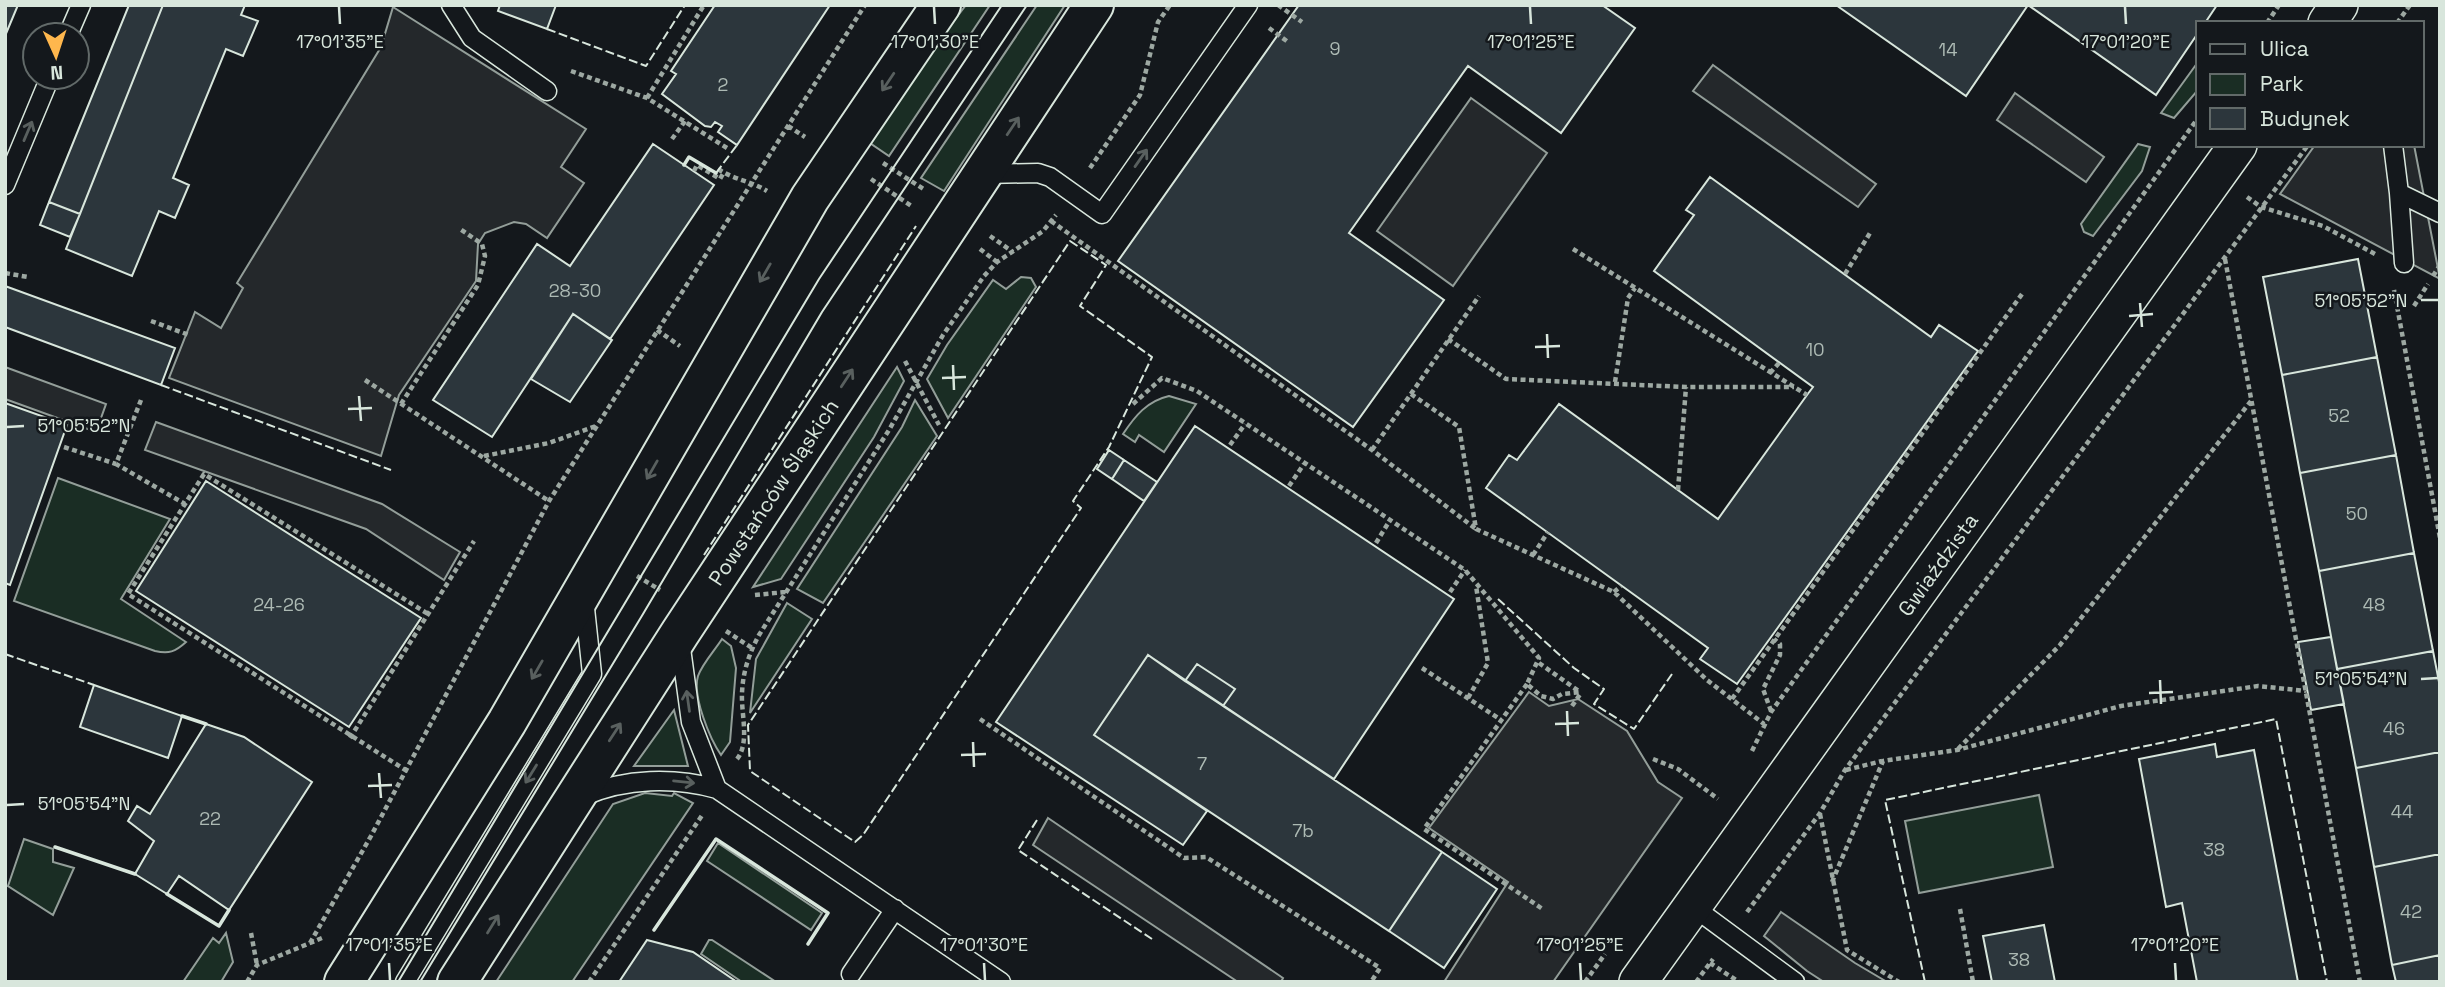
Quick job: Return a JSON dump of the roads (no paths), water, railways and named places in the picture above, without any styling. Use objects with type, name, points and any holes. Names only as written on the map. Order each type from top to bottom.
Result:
[{"type":"main road","points":[[344,982],[507,722],[766,271],[843,148],[941,5]]},
{"type":"main road","name":"Powstańców Śląskich","points":[[457,982],[570,801],[1094,5]]},
{"type":"street","points":[[2328,21],[2339,5]]},
{"type":"street","name":"Gwiaździsta","points":[[1638,982],[1787,778],[2237,147]]},
{"type":"lane","points":[[451,5],[472,38],[547,91]]},
{"type":"lane","points":[[981,175],[1027,171],[1049,177],[1102,214],[1248,5]]},
{"type":"lane","points":[[5,185],[44,91]]},
{"type":"lane","points":[[2393,147],[2404,263]]},
{"type":"lane","points":[[2399,193],[2440,213]]},
{"type":"lane","points":[[405,982],[592,674],[583,589]]},
{"type":"lane","points":[[680,633],[691,722],[717,789]]},
{"type":"lane","points":[[570,801],[604,787],[627,783],[667,780],[717,789],[1001,982]]},
{"type":"lane","points":[[1692,906],[1795,982]]},
{"type":"lane","points":[[851,974],[895,909]]},
{"type":"tram line","points":[[398,982],[819,279],[1002,5]]},
{"type":"tram line","points":[[420,982],[822,312],[1027,5]]}]
